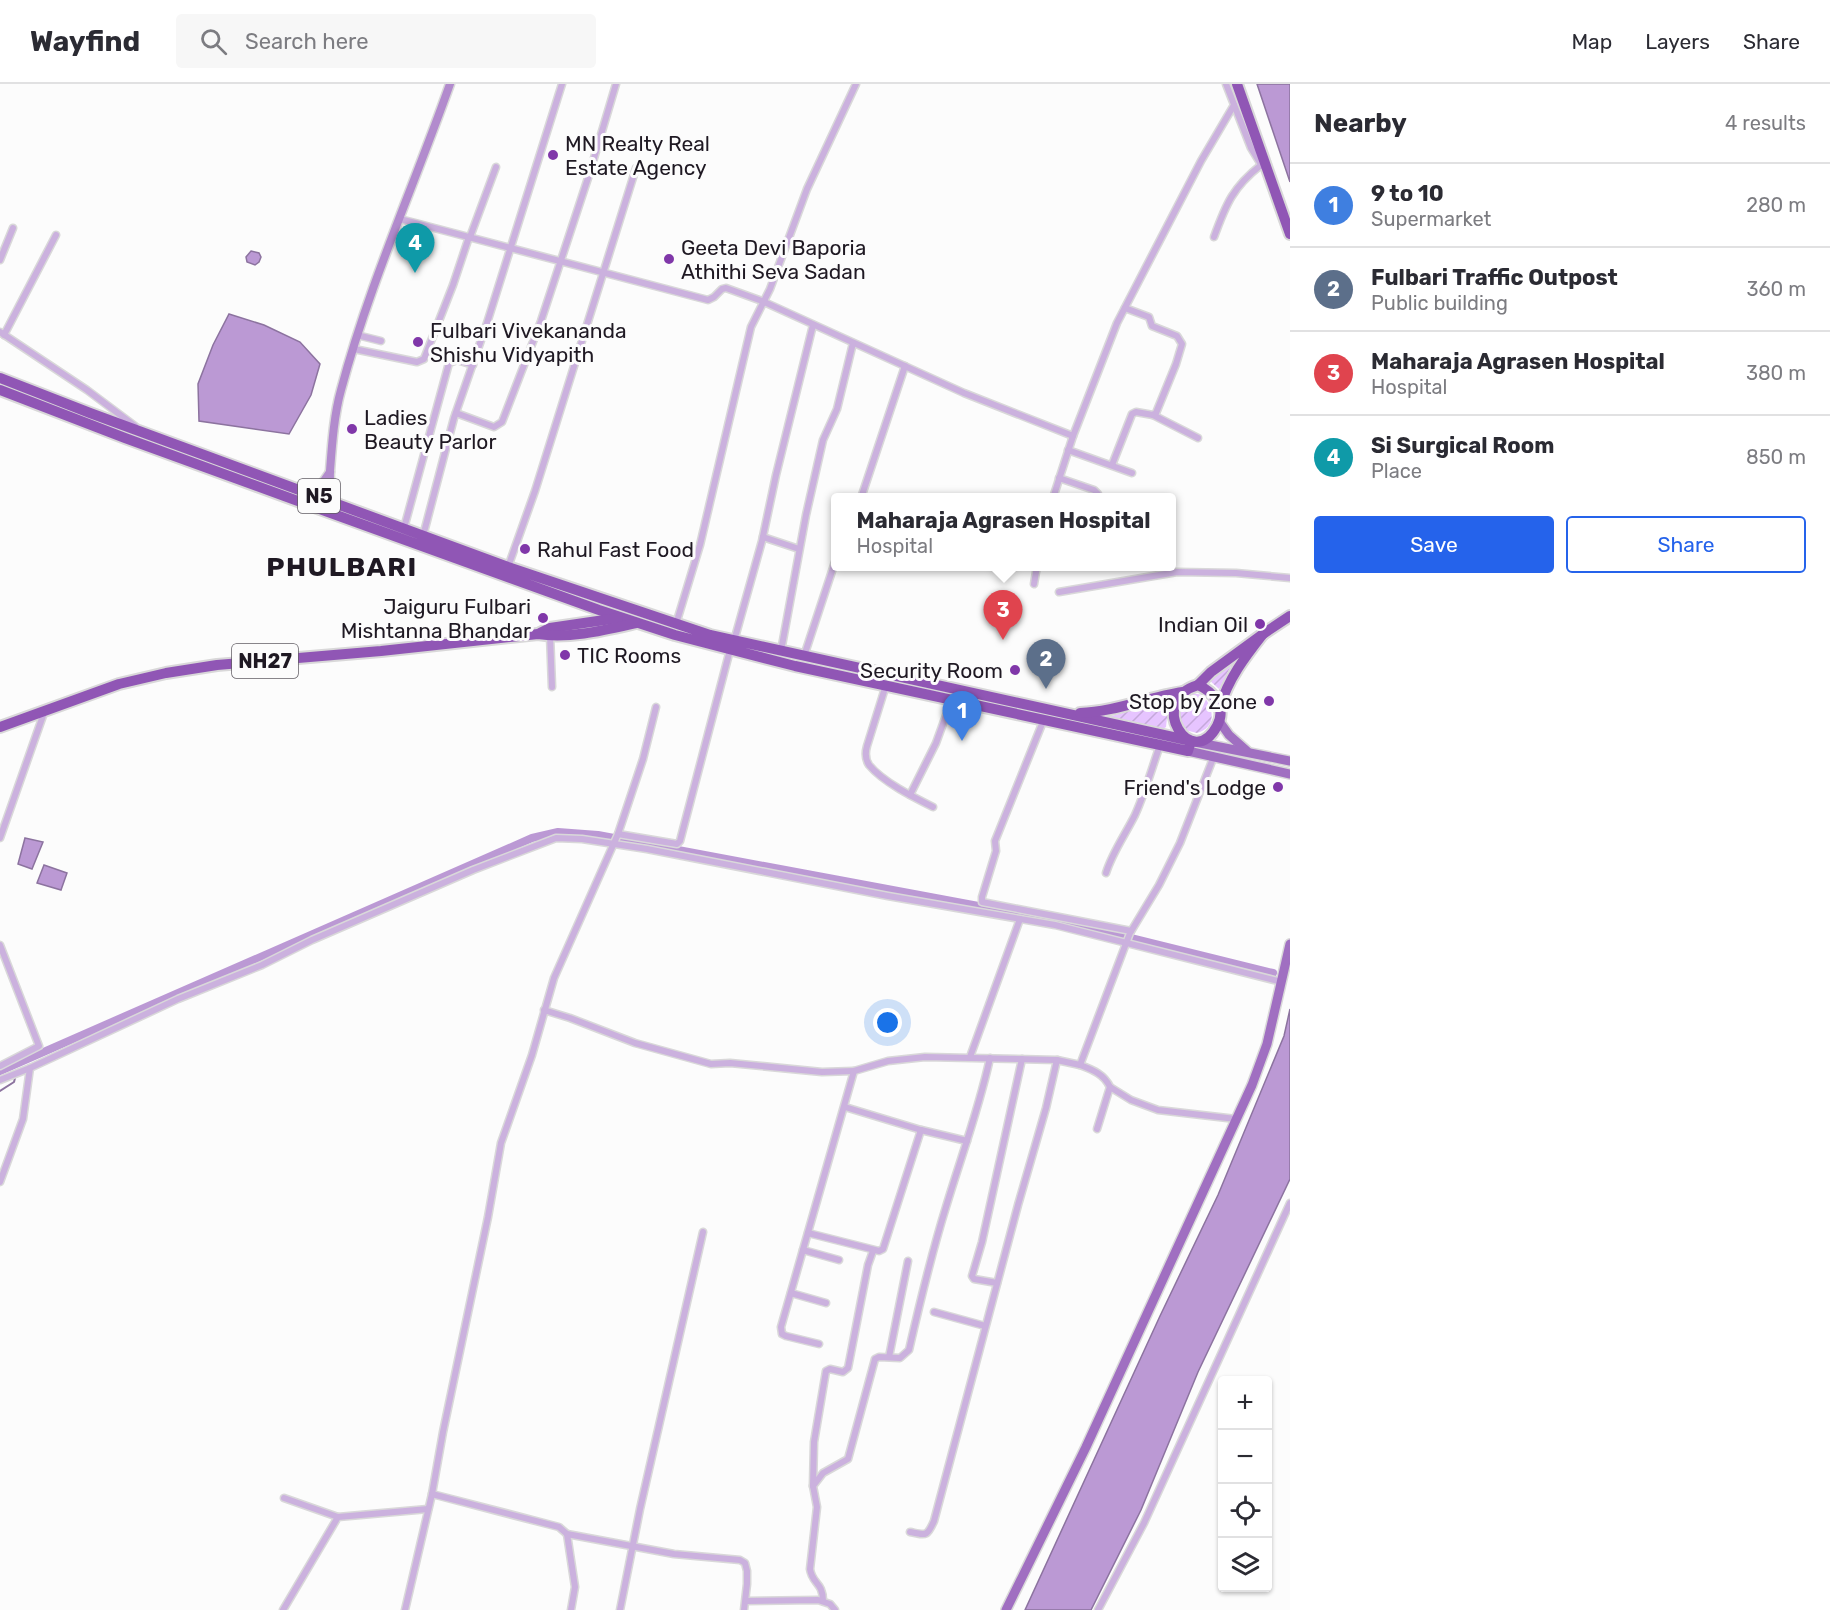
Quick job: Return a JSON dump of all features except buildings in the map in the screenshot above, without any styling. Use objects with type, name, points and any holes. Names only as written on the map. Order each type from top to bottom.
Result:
[{"type":"highway","points":[[1237,84],[1290,234]]},
{"type":"highway","name":"N5","points":[[0,378],[141,431],[314,501],[327,512],[621,617]]},
{"type":"highway","name":"N5","points":[[0,390],[115,434],[314,501],[331,501],[639,617]]},
{"type":"highway","points":[[572,625],[578,613],[578,602]]},
{"type":"highway","name":"NH27","points":[[1061,714],[1108,711],[1157,696],[1183,692],[1198,685],[1211,672],[1290,616]]},
{"type":"highway","name":"NH27","points":[[550,632],[572,625],[621,617],[655,617],[732,646],[781,652],[1061,714],[1189,746]]},
{"type":"highway","name":"NH27","points":[[0,727],[119,684],[165,673],[217,665],[392,650],[538,634],[639,617],[732,646],[886,685],[1160,745],[1189,746]]},
{"type":"highway","name":"NH27","points":[[1219,721],[1220,707],[1230,682],[1240,663],[1263,634]]},
{"type":"highway","points":[[1198,685],[1212,694],[1220,707]]},
{"type":"highway","points":[[1183,692],[1175,708],[1175,724],[1189,746],[1206,738],[1219,721]]},
{"type":"main road","points":[[327,512],[331,501],[330,472],[336,413],[357,335],[450,84]]},
{"type":"main road","points":[[314,501],[330,472]]},
{"type":"main road","points":[[1219,721],[1229,735],[1248,753]]},
{"type":"main road","points":[[1189,746],[1290,761]]},
{"type":"main road","points":[[1189,746],[1214,756],[1290,774]]},
{"type":"main road","points":[[1006,1610],[1086,1447],[1252,1085],[1267,1044],[1290,944]]},
{"type":"street","points":[[423,536],[456,414],[562,84]]},
{"type":"street","points":[[456,414],[494,427],[502,422],[541,321],[616,84]]},
{"type":"street","points":[[676,624],[700,545],[751,327],[770,289],[807,189],[856,84]]},
{"type":"street","points":[[1227,84],[1251,148],[1268,175]]},
{"type":"street","points":[[1054,493],[1073,436],[1109,341],[1201,161],[1234,105]]},
{"type":"street","points":[[1214,237],[1235,190],[1244,178],[1261,165]]},
{"type":"street","points":[[354,349],[417,362],[424,359],[496,167]]},
{"type":"street","points":[[508,567],[535,491],[636,168]]},
{"type":"street","points":[[400,219],[605,271],[708,300],[724,288],[762,301],[964,393],[1073,436]]},
{"type":"street","points":[[0,260],[14,228]]},
{"type":"street","points":[[56,235],[2,334],[87,390],[141,431]]},
{"type":"street","points":[[1125,308],[1149,317],[1152,326],[1177,336],[1182,342],[1176,364],[1153,416]]},
{"type":"street","points":[[618,834],[677,844],[680,842],[763,537],[813,324]]},
{"type":"street","points":[[357,335],[381,341]]},
{"type":"street","points":[[781,652],[823,440],[837,409],[854,343]]},
{"type":"street","points":[[404,528],[449,363],[457,360],[473,365]]},
{"type":"street","points":[[863,493],[905,366]]},
{"type":"street","points":[[1112,465],[1131,414],[1136,412],[1153,416],[1198,438]]},
{"type":"street","points":[[1068,450],[1132,473]]},
{"type":"street","points":[[1059,478],[1097,493]]},
{"type":"street","points":[[763,537],[800,549]]},
{"type":"street","points":[[803,657],[832,571]]},
{"type":"street","points":[[1034,584],[1036,571]]},
{"type":"street","points":[[1059,591],[1179,572],[1236,573],[1290,578]]},
{"type":"street","points":[[550,632],[552,687]]},
{"type":"street","points":[[886,685],[865,755],[868,764],[910,795],[933,807]]},
{"type":"street","points":[[910,795],[936,743],[952,699]]},
{"type":"street","points":[[405,1610],[432,1494],[501,1143],[532,1055],[554,978],[618,834],[643,759],[656,707]]},
{"type":"street","points":[[0,838],[45,710]]},
{"type":"street","points":[[1044,719],[997,835],[996,851],[982,902],[1096,923],[1131,932]]},
{"type":"street","points":[[1106,873],[1111,858],[1136,812],[1160,745]]},
{"type":"street","points":[[1080,1065],[1131,932],[1159,885],[1180,843],[1214,756]]},
{"type":"street","points":[[0,1080],[178,999],[262,966],[312,940],[512,853],[556,838],[614,844],[1055,925],[1281,982]]},
{"type":"street","points":[[970,1057],[1020,919]]},
{"type":"street","points":[[0,945],[39,1046],[0,1066]]},
{"type":"street","points":[[544,1010],[635,1043],[711,1064],[737,1064],[822,1072],[854,1071],[888,1061],[913,1058],[1057,1060],[1080,1065],[1100,1073],[1106,1078],[1110,1087],[1131,1100],[1158,1110],[1236,1119]]},
{"type":"street","points":[[813,1486],[823,1473],[848,1459],[872,1364],[879,1357],[900,1358],[909,1350],[925,1277],[981,1100],[990,1058]]},
{"type":"street","points":[[997,1283],[974,1279],[972,1276],[982,1242],[1022,1059]]},
{"type":"street","points":[[910,1532],[925,1535],[934,1521],[1057,1060]]},
{"type":"street","points":[[0,1182],[23,1119],[30,1068]]},
{"type":"street","points":[[819,1344],[782,1334],[781,1326],[854,1071]]},
{"type":"street","points":[[1097,1129],[1110,1087]]},
{"type":"street","points":[[845,1107],[967,1141]]},
{"type":"street","points":[[808,1233],[873,1251],[883,1249],[921,1130]]},
{"type":"street","points":[[1098,1610],[1144,1523],[1290,1203]]},
{"type":"street","points":[[620,1610],[681,1323],[703,1232]]},
{"type":"street","points":[[803,1250],[839,1260]]},
{"type":"street","points":[[823,1601],[822,1587],[813,1578],[810,1569],[817,1507],[813,1486],[814,1442],[826,1371],[830,1369],[843,1372],[848,1368],[868,1265],[873,1251]]},
{"type":"street","points":[[889,1357],[908,1261]]},
{"type":"street","points":[[791,1293],[826,1303]]},
{"type":"street","points":[[934,1312],[986,1326]]},
{"type":"street","points":[[432,1494],[560,1527],[567,1534],[633,1547],[740,1560],[745,1563],[747,1571],[744,1610]]},
{"type":"street","points":[[284,1498],[338,1516],[428,1509]]},
{"type":"street","points":[[284,1610],[338,1516]]},
{"type":"street","points":[[567,1534],[575,1587],[571,1610]]},
{"type":"street","points":[[746,1601],[823,1601],[835,1610]]},
{"type":"shaded area","points":[[1257,84],[1290,84],[1290,182]]},
{"type":"shaded area","points":[[251,251],[259,253],[261,257],[255,265],[247,262],[246,257]]},
{"type":"shaded area","points":[[229,314],[264,325],[300,342],[320,364],[311,395],[289,434],[199,421],[198,384],[213,345]]},
{"type":"shaded area","points":[[1232,664],[1219,689],[1208,679]]},
{"type":"shaded area","points":[[1191,693],[1203,695],[1210,706],[1212,717],[1208,726],[1197,733],[1185,730],[1180,720],[1181,705]]},
{"type":"shaded area","points":[[1169,700],[1166,727],[1163,729],[1108,717]]},
{"type":"shaded area","points":[[25,838],[43,842],[32,869],[18,864]]},
{"type":"shaded area","points":[[44,865],[67,873],[61,890],[37,883]]},
{"type":"shaded area","points":[[1290,1009],[1290,1179],[1198,1372],[1141,1510],[1091,1610],[1025,1610],[1218,1195],[1284,1036]]},
{"type":"waterway","points":[[0,1071],[532,838],[558,832],[598,835],[1070,923],[1273,973]]},
{"type":"waterway","points":[[0,1091],[14,1082],[15,1078]]},
{"type":"place","name":"MN Realty Real Estate Agency","points":[[553,155]]},
{"type":"place","name":"Geeta Devi Baporia Athithi Seva Sadan","points":[[669,259]]},
{"type":"place","name":"Si Surgical Room","points":[[415,273]]},
{"type":"place","name":"Fulbari Vivekananda Shishu Vidyapith","points":[[418,342]]},
{"type":"place","name":"Ladies Beauty Parlor","points":[[352,429]]},
{"type":"place","name":"Rahul Fast Food","points":[[525,549]]},
{"type":"place","name":"Jaiguru Fulbari Mishtanna Bhandar","points":[[543,618]]},
{"type":"place","name":"Indian Oil","points":[[1260,624]]},
{"type":"place","name":"Maharaja Agrasen Hospital","points":[[1003,640]]},
{"type":"place","name":"TIC Rooms","points":[[565,655]]},
{"type":"place","name":"Security Room","points":[[1015,670]]},
{"type":"place","name":"Fulbari Traffic Outpost","points":[[1046,689]]},
{"type":"place","name":"Stop by Zone","points":[[1269,701]]},
{"type":"place","name":"9 to 10","points":[[962,741]]},
{"type":"place","name":"Friend's Lodge","points":[[1278,787]]},
{"type":"district","name":"PHULBARI","points":[[342,567]]}]
